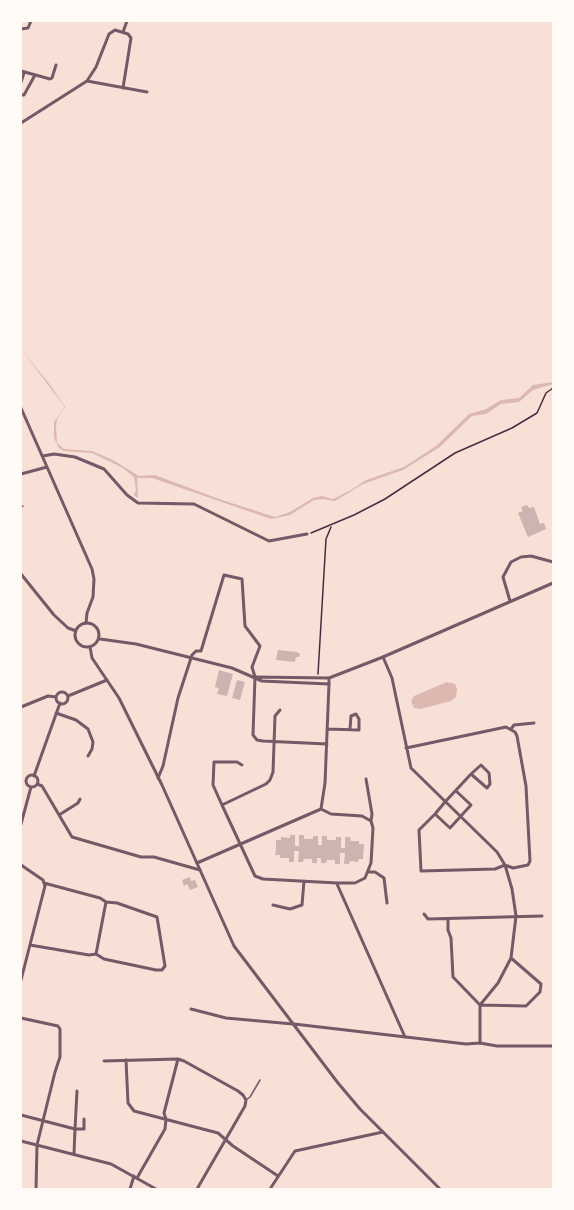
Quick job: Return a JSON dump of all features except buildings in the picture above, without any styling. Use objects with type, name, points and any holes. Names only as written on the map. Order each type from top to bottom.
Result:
[{"type":"street","points":[[21,29],[28,28],[31,21]]},
{"type":"street","points":[[123,32],[127,21]]},
{"type":"street","points":[[21,123],[87,81],[96,67],[109,34],[115,30],[128,34],[131,38],[123,88]]},
{"type":"street","points":[[21,82],[23,71],[50,79],[56,65]]},
{"type":"street","points":[[21,95],[24,95],[35,75]]},
{"type":"street","points":[[87,81],[147,92]]},
{"type":"street","points":[[21,408],[92,569],[93,597],[86,623]]},
{"type":"street","points":[[43,456],[54,454],[75,457],[104,469],[127,495],[138,503],[188,502],[269,541],[307,534]]},
{"type":"street","points":[[21,474],[47,467]]},
{"type":"street","points":[[510,602],[503,577],[511,562],[520,557],[531,556],[553,562]]},
{"type":"street","points":[[21,574],[54,615],[68,628],[76,631]]},
{"type":"street","points":[[158,778],[163,766],[178,698],[193,654],[201,651],[224,575],[242,579],[245,626],[260,646],[252,667],[255,677],[253,735],[257,740],[327,744]]},
{"type":"street","points":[[255,677],[329,678],[553,583]]},
{"type":"street","points":[[86,623],[96,628],[100,639],[94,646],[84,646],[78,642],[76,631],[80,625],[86,623]]},
{"type":"street","points":[[100,639],[136,644],[192,658],[244,672],[268,682],[329,684]]},
{"type":"street","points":[[90,647],[92,658],[119,698],[158,778],[234,946],[338,1083],[440,1189]]},
{"type":"street","points":[[383,657],[392,678],[411,768],[497,852],[505,865],[514,898],[516,916],[511,958],[498,983],[480,1005],[480,1043]]},
{"type":"street","points":[[321,809],[324,794],[329,678]]},
{"type":"street","points":[[60,703],[66,702],[68,696],[107,680]]},
{"type":"street","points":[[21,707],[48,696],[56,697],[62,692],[68,696]]},
{"type":"street","points":[[56,697],[60,703]]},
{"type":"street","points":[[34,776],[60,703]]},
{"type":"street","points":[[222,805],[270,780],[273,772],[275,716],[280,710]]},
{"type":"street","points":[[56,713],[76,720],[88,729],[93,742],[88,756]]},
{"type":"street","points":[[327,729],[359,730],[360,719],[356,714],[351,716],[350,729]]},
{"type":"street","points":[[512,729],[514,725],[534,723]]},
{"type":"street","points":[[406,747],[503,726],[512,729],[517,736],[525,774],[530,861],[528,865],[524,867],[505,865],[495,869],[422,871],[419,830],[471,774],[481,765],[489,773],[490,784],[487,788],[471,774]]},
{"type":"street","points":[[242,765],[237,762],[214,762],[213,785],[255,876],[263,879],[337,883],[360,881],[368,873],[371,863],[373,828],[370,821],[362,816],[331,814],[321,809]]},
{"type":"street","points":[[21,780],[34,776]]},
{"type":"street","points":[[34,776],[72,837],[141,857],[154,857],[200,870]]},
{"type":"street","points":[[366,779],[372,814],[370,821]]},
{"type":"street","points":[[26,780],[31,787]]},
{"type":"street","points":[[31,787],[38,784]]},
{"type":"street","points":[[21,824],[31,787]]},
{"type":"street","points":[[435,814],[450,828],[471,805],[456,791]]},
{"type":"street","points":[[59,815],[78,803],[80,799]]},
{"type":"street","points":[[197,863],[321,809]]},
{"type":"street","points":[[21,865],[44,883],[123,905],[157,918],[165,966],[162,970],[156,970],[104,958],[96,954],[89,956],[30,945]]},
{"type":"street","points":[[368,873],[375,872],[384,878],[387,903]]},
{"type":"street","points":[[273,905],[290,909],[302,905],[304,881]]},
{"type":"street","points":[[21,980],[44,883]]},
{"type":"street","points":[[337,883],[406,1038]]},
{"type":"street","points":[[96,954],[106,902]]},
{"type":"street","points":[[424,914],[428,920],[542,916]]},
{"type":"street","points":[[448,919],[453,976],[480,1005],[526,1006],[540,992],[541,984],[511,958]]},
{"type":"street","points":[[191,1009],[226,1018],[406,1038],[497,1046],[553,1046]]},
{"type":"street","points":[[21,1018],[58,1026],[60,1029],[60,1057],[37,1145],[36,1189]]},
{"type":"street","points":[[130,1189],[165,1129],[164,1113],[178,1059]]},
{"type":"street","points":[[104,1061],[178,1059],[243,1095],[246,1101],[245,1106],[197,1189]]},
{"type":"street","points":[[126,1060],[127,1095],[130,1107],[134,1111],[218,1133],[233,1146],[278,1176]]},
{"type":"street","points":[[74,1154],[77,1091]]},
{"type":"street","points":[[21,1115],[75,1129],[84,1129],[84,1119]]},
{"type":"street","points":[[270,1189],[295,1151],[383,1132]]},
{"type":"street","points":[[21,1141],[111,1164],[156,1189]]},
{"type":"lane","points":[[246,1101],[260,1080]]},
{"type":"path","points":[[307,534],[386,499],[455,453],[512,428],[537,413],[546,393],[553,388]]},
{"type":"path","points":[[318,678],[326,539],[331,525]]},
{"type":"shaded area","points":[[21,349],[65,407],[57,419],[56,426],[57,443],[64,449],[92,451],[113,460],[139,476],[155,475],[275,517],[290,512],[313,498],[322,496],[333,499],[366,480],[404,467],[436,446],[469,414],[486,409],[501,400],[519,398],[533,385],[553,382],[553,384],[533,390],[519,402],[501,404],[486,414],[472,416],[440,447],[403,470],[363,484],[335,501],[314,500],[290,515],[271,519],[152,478],[137,478],[138,498],[134,495],[136,490],[134,477],[123,468],[92,453],[64,451],[59,448],[54,438],[54,422],[64,406]]},
{"type":"shaded area","points":[[447,682],[455,684],[457,689],[456,697],[451,701],[420,709],[414,708],[411,701],[414,696]]}]
